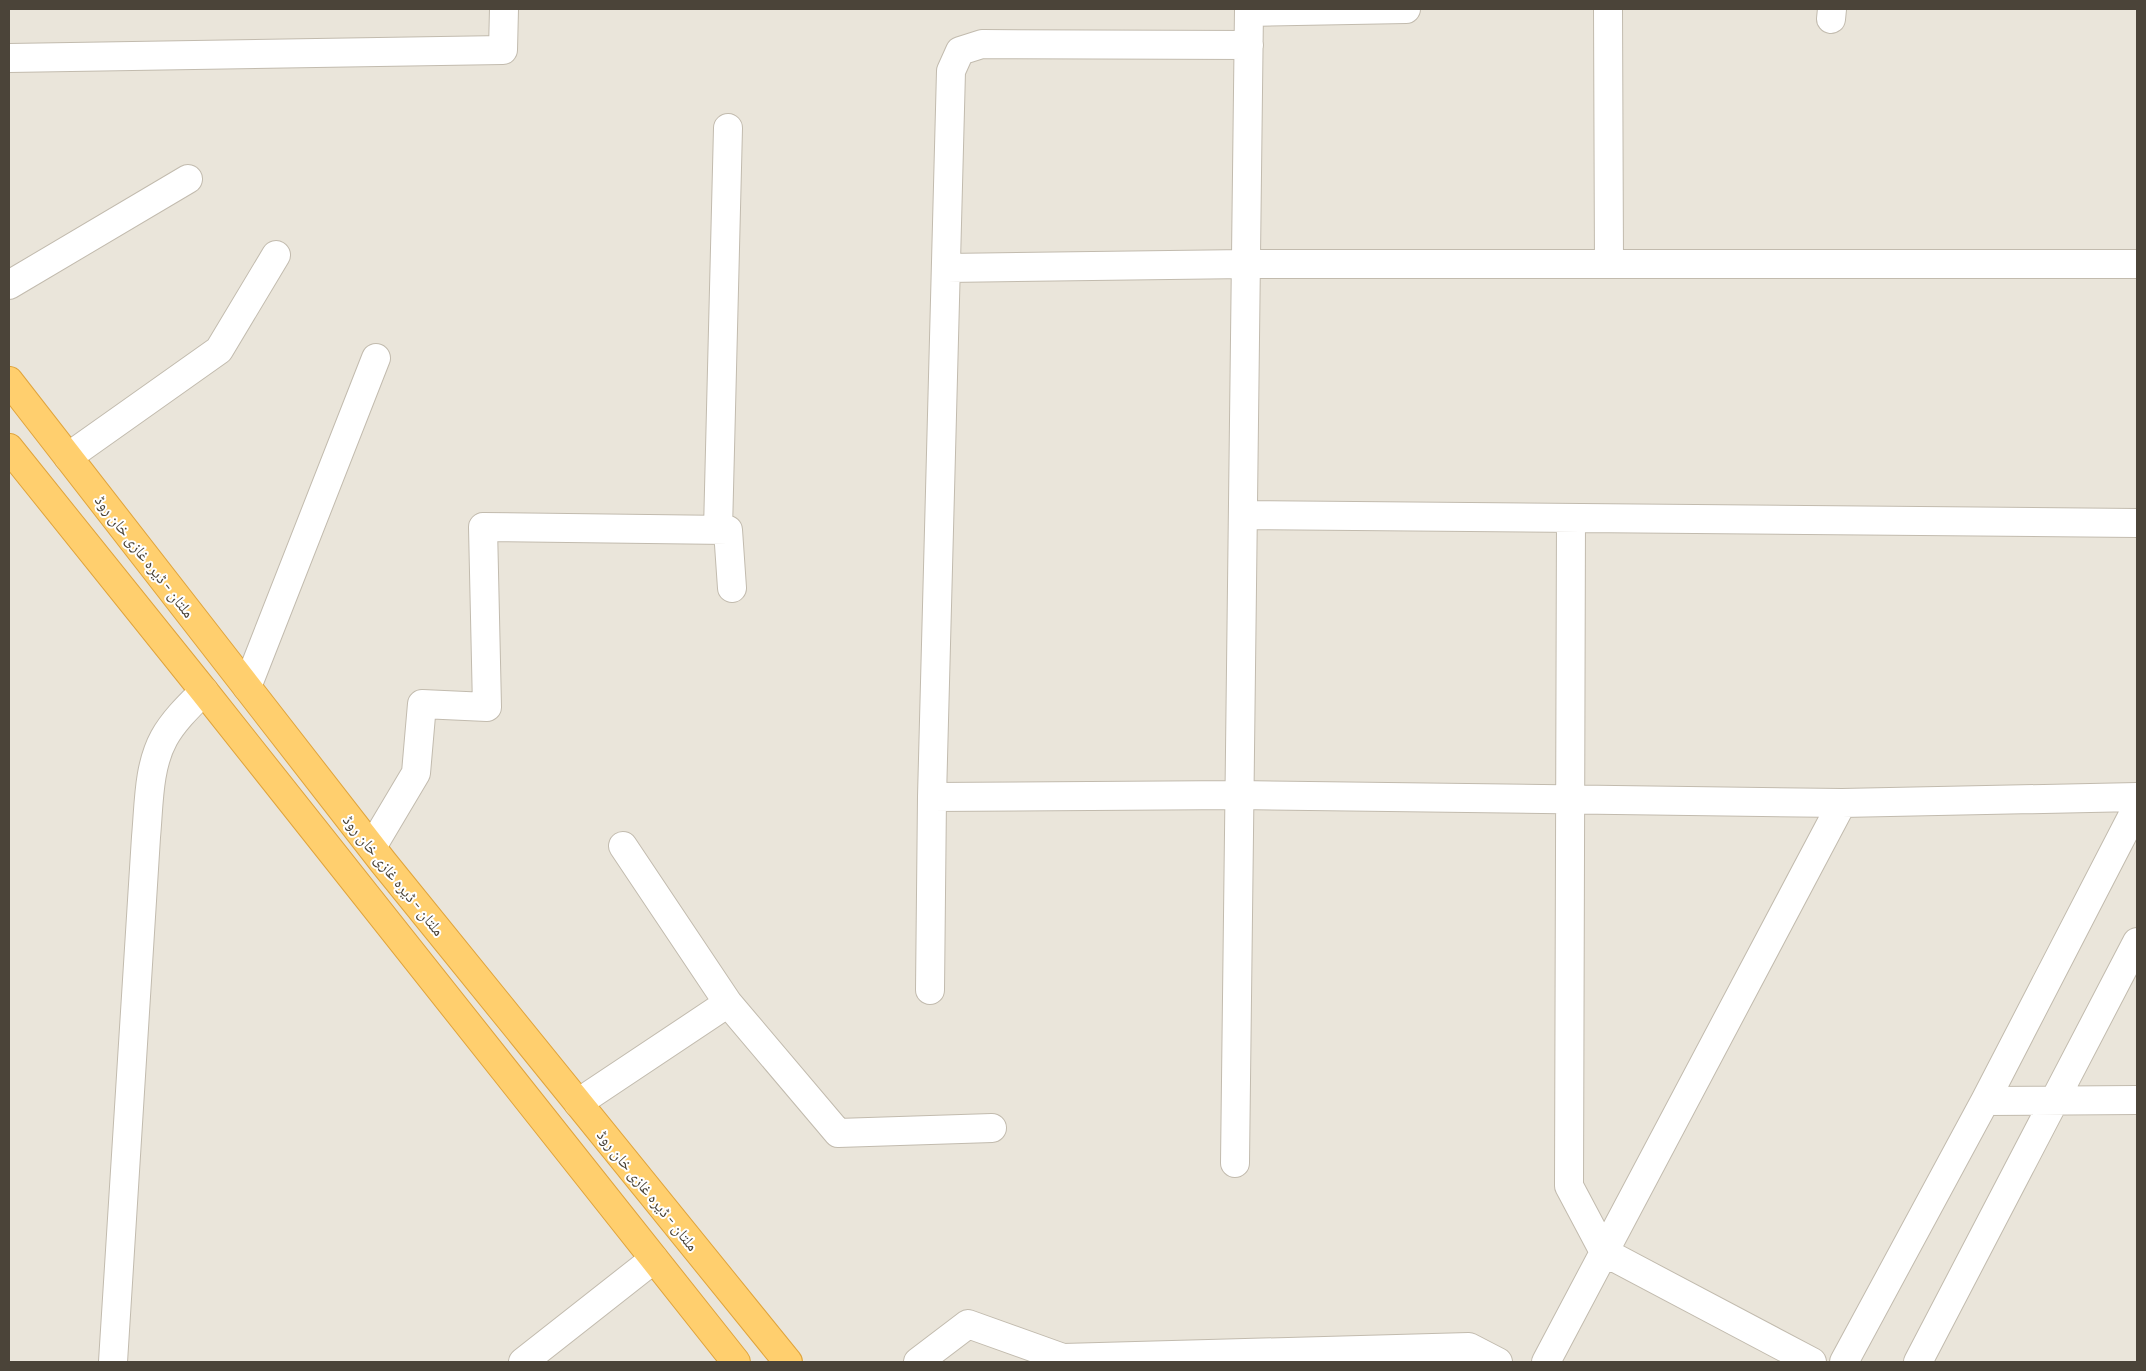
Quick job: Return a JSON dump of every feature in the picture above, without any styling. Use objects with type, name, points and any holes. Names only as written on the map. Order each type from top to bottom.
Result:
[{"type":"highway","name":"ملتان - ڈیرہ غازی خان روڈ","points":[[9,381],[378,854],[788,1362]]},
{"type":"highway","name":"ملتان - ڈیرہ غازی خان روڈ","points":[[9,448],[736,1362]]},
{"type":"highway","points":[[357,884],[378,854]]},
{"type":"street","points":[[9,58],[503,50],[504,9]]},
{"type":"street","points":[[1235,1163],[1249,10],[1406,9]]},
{"type":"street","points":[[1608,9],[1609,264]]},
{"type":"street","points":[[930,990],[932,797],[951,71],[960,51],[982,44],[1249,45]]},
{"type":"street","points":[[718,530],[728,128]]},
{"type":"street","points":[[9,285],[188,179]]},
{"type":"street","points":[[68,458],[219,350],[276,255]]},
{"type":"street","points":[[947,268],[1246,264],[2137,264]]},
{"type":"street","points":[[247,687],[376,358]]},
{"type":"street","points":[[1243,514],[2137,524]]},
{"type":"street","points":[[1571,518],[1569,1186],[1604,1252],[1812,1362]]},
{"type":"street","points":[[378,854],[416,773],[422,704],[487,707],[483,527],[728,530],[732,588]]},
{"type":"street","points":[[113,1362],[146,837],[152,772],[164,739],[184,712],[204,691]]},
{"type":"street","points":[[932,797],[1239,795],[1842,803],[2137,797]]},
{"type":"street","points":[[1546,1362],[1842,803]]},
{"type":"street","points":[[1844,1362],[1985,1101],[2137,806]]},
{"type":"street","points":[[623,846],[728,1003],[838,1133],[992,1128]]},
{"type":"street","points":[[1918,1362],[2137,942]]},
{"type":"street","points":[[578,1103],[728,1003]]},
{"type":"street","points":[[1985,1101],[2137,1100]]},
{"type":"street","points":[[523,1362],[654,1258]]},
{"type":"street","points":[[918,1362],[968,1324],[1064,1358],[1469,1347],[1498,1362]]},
{"type":"shaded area","points":[[9,9],[2137,9],[2137,1362],[9,1362]]}]
